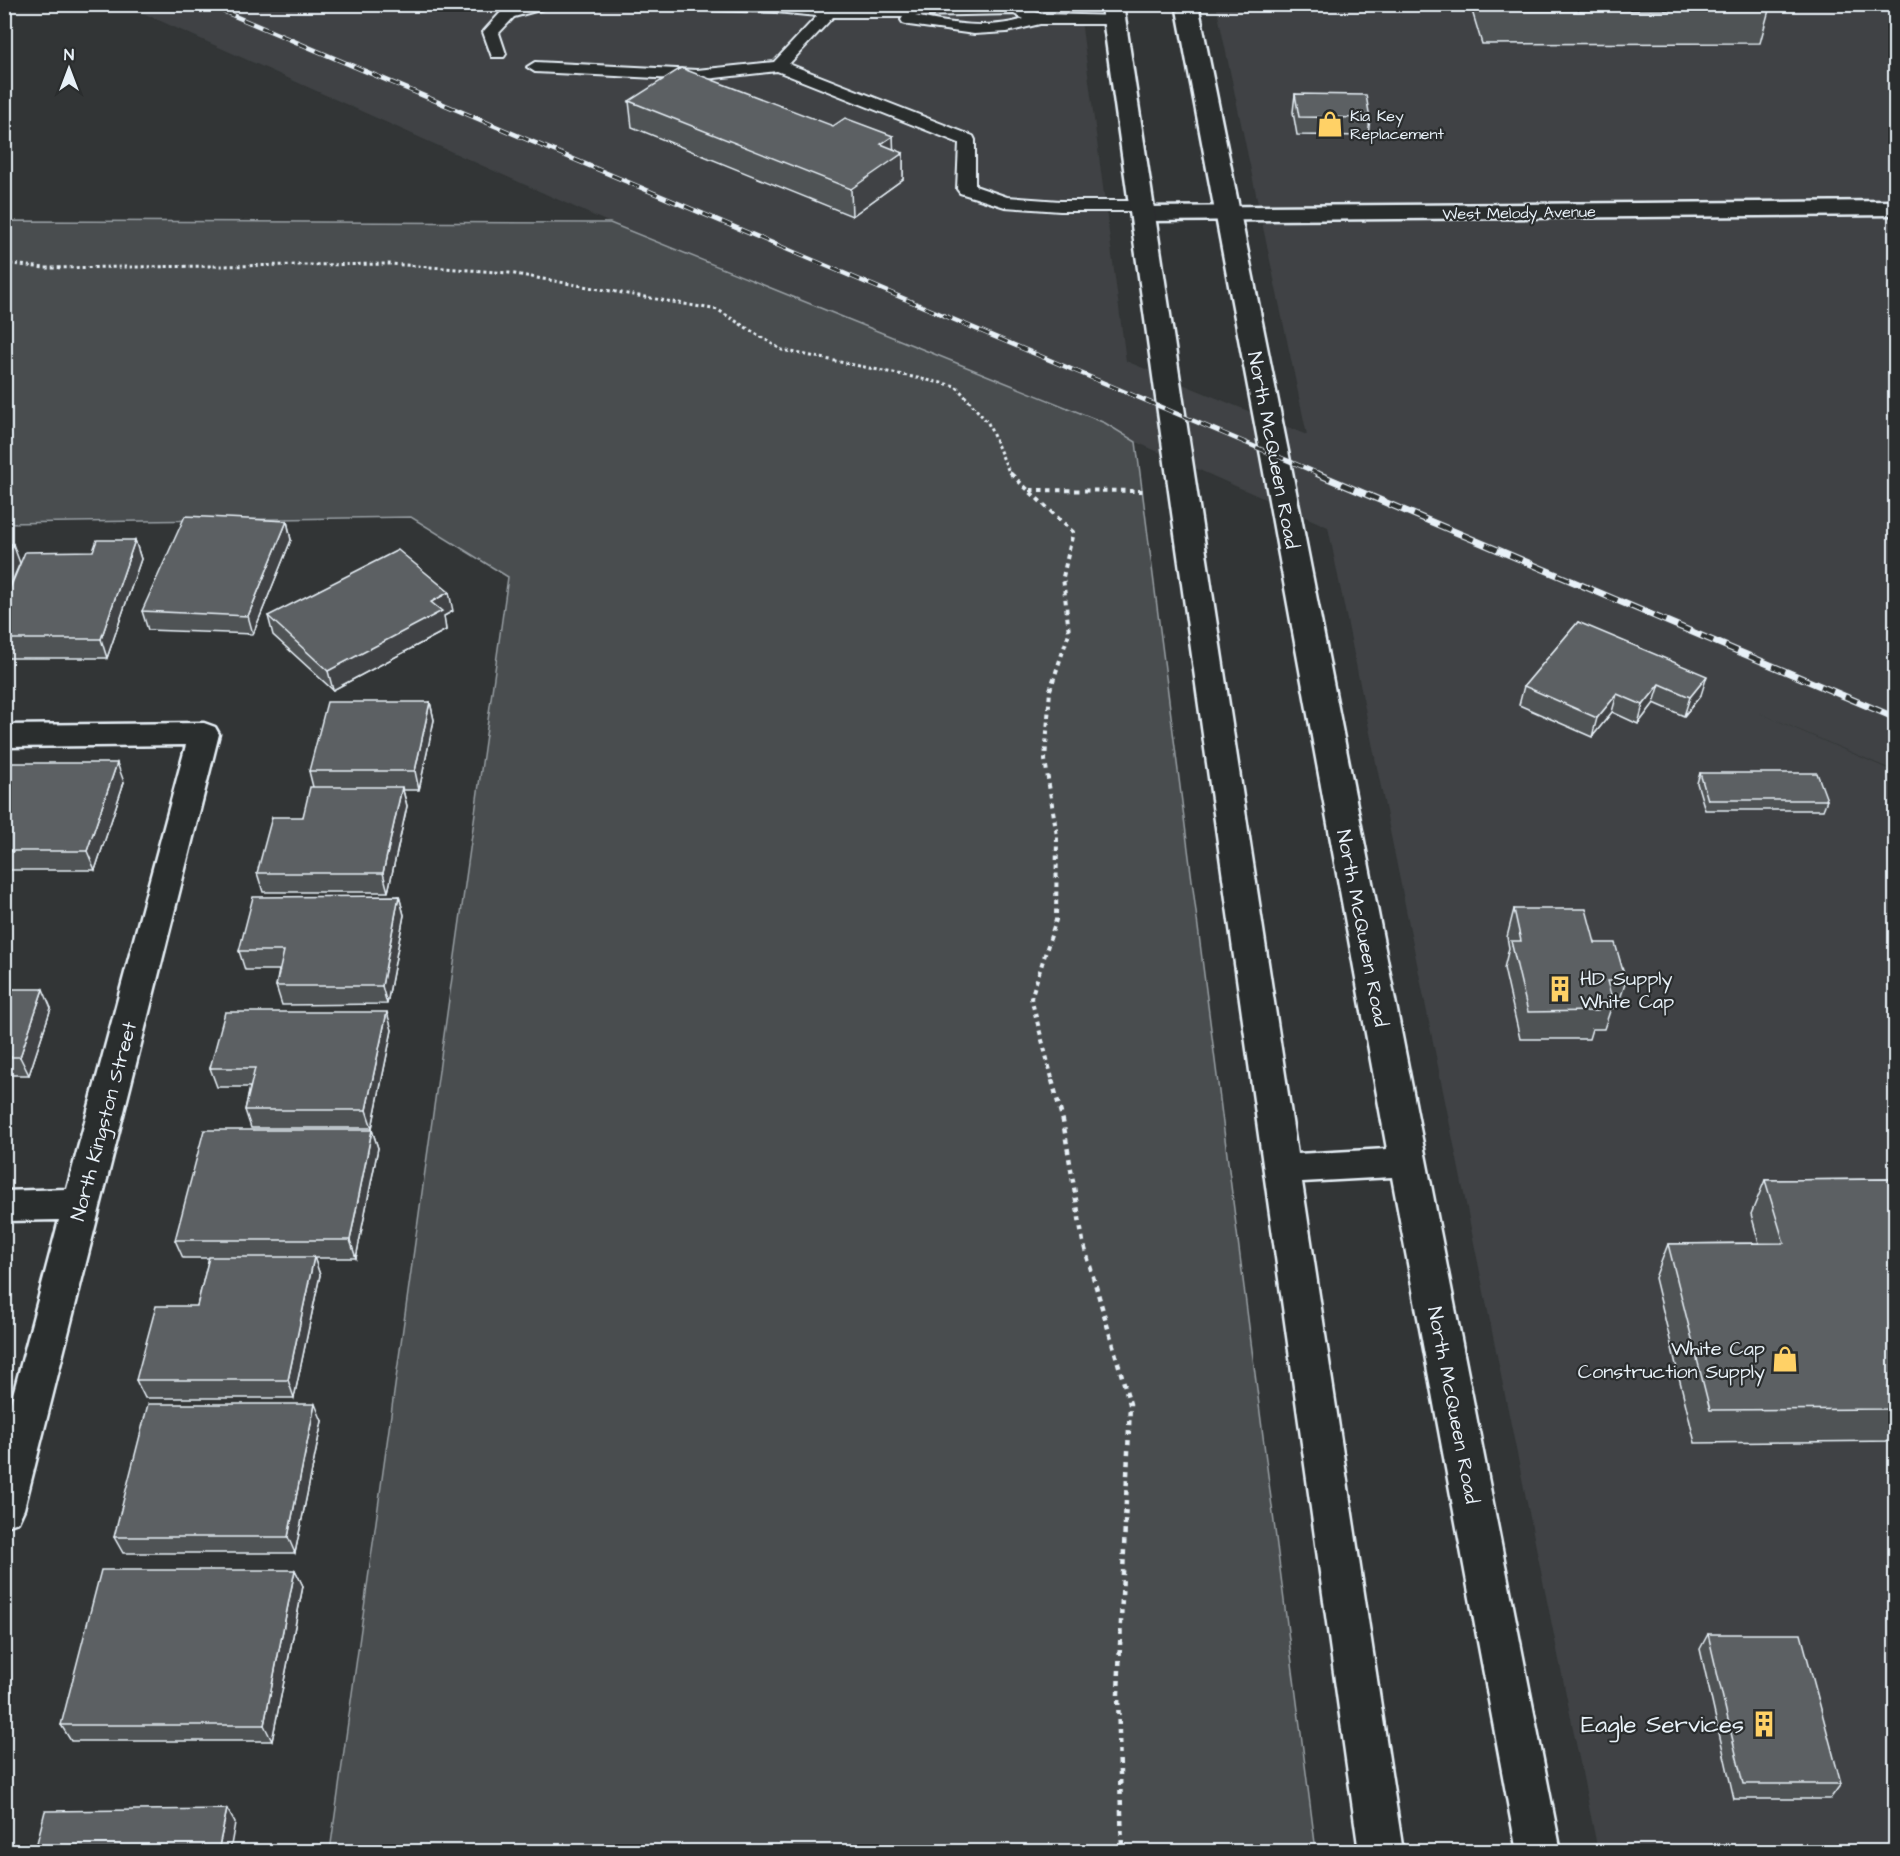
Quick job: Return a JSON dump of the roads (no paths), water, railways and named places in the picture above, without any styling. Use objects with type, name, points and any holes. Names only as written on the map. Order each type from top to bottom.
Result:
[{"type":"main road","name":"North McQueen Road","points":[[1187,4],[1539,1851]]},
{"type":"main road","points":[[1113,12],[1181,493],[1381,1851]]},
{"type":"main road","name":"West Melody Avenue","points":[[1142,210],[1228,215],[1896,208]]},
{"type":"main road","name":"North Kingston Street","points":[[4,736],[204,734],[4,1509]]},
{"type":"main road","points":[[1282,1169],[1407,1162]]},
{"type":"main road","points":[[4,1206],[81,1204]]},
{"type":"lane","points":[[498,54],[491,33],[508,14],[544,4]]},
{"type":"lane","points":[[661,4],[776,7],[880,14],[945,28],[1017,27],[1038,19],[1113,12]]},
{"type":"lane","points":[[779,66],[829,12]]},
{"type":"lane","points":[[535,68],[697,75],[779,66],[967,140],[966,189],[1005,202],[1142,210]]},
{"type":"railway","points":[[206,4],[1322,475]]},
{"type":"railway","points":[[1318,474],[1896,718]]},
{"type":"place","name":"Kia Key Replacement","points":[[1330,124]]},
{"type":"place","name":"HD Supply White Cap","points":[[1560,989]]},
{"type":"place","name":"White Cap Construction Supply","points":[[1785,1359]]},
{"type":"place","name":"Eagle Services","points":[[1764,1724]]}]
